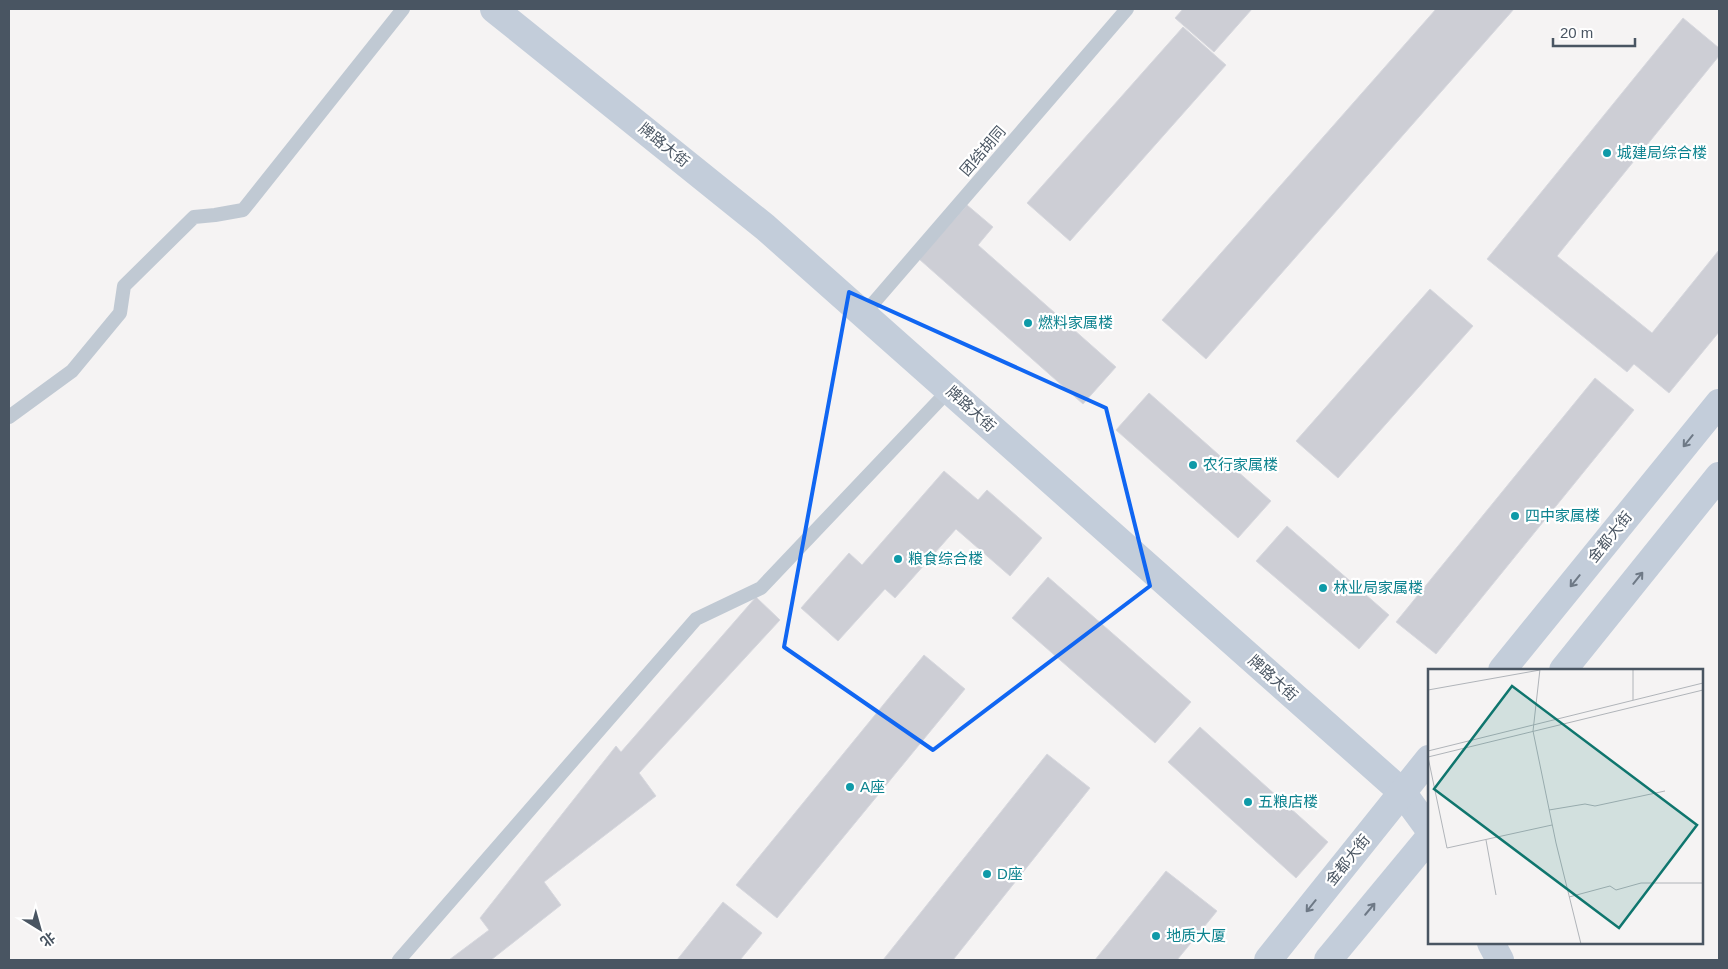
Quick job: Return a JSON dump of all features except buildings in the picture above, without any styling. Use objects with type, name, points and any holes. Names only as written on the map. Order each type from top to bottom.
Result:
[{"type":"street","name":"牌路大街","points":[[494,9],[765,227],[1402,792],[1428,828]]},
{"type":"street","name":"金都大街","points":[[1503,669],[1719,403]]},
{"type":"street","points":[[1564,669],[1719,476]]},
{"type":"street","name":"金都大街","points":[[1268,960],[1428,760]]},
{"type":"street","points":[[1328,960],[1428,839]]},
{"type":"street","points":[[1492,944],[1500,960]]},
{"type":"lane","points":[[9,417],[72,370],[120,314],[124,286],[194,217],[243,210],[403,9]]},
{"type":"lane","name":"团结胡同","points":[[864,314],[1126,9]]},
{"type":"lane","points":[[399,960],[696,619],[762,588],[949,390]]},
{"type":"highlighted area","points":[[849,292],[1106,408],[1150,586],[933,750],[784,647]]},
{"type":"place","name":"城建局综合楼","points":[[1607,153]]},
{"type":"place","name":"燃料家属楼","points":[[1028,323]]},
{"type":"place","name":"农行家属楼","points":[[1193,465]]},
{"type":"place","name":"四中家属楼","points":[[1515,516]]},
{"type":"place","name":"粮食综合楼","points":[[898,559]]},
{"type":"place","name":"林业局家属楼","points":[[1323,588]]},
{"type":"place","name":"A座","points":[[850,787]]},
{"type":"place","name":"五粮店楼","points":[[1248,802]]},
{"type":"place","name":"D座","points":[[987,874]]},
{"type":"place","name":"地质大厦","points":[[1156,936]]}]
